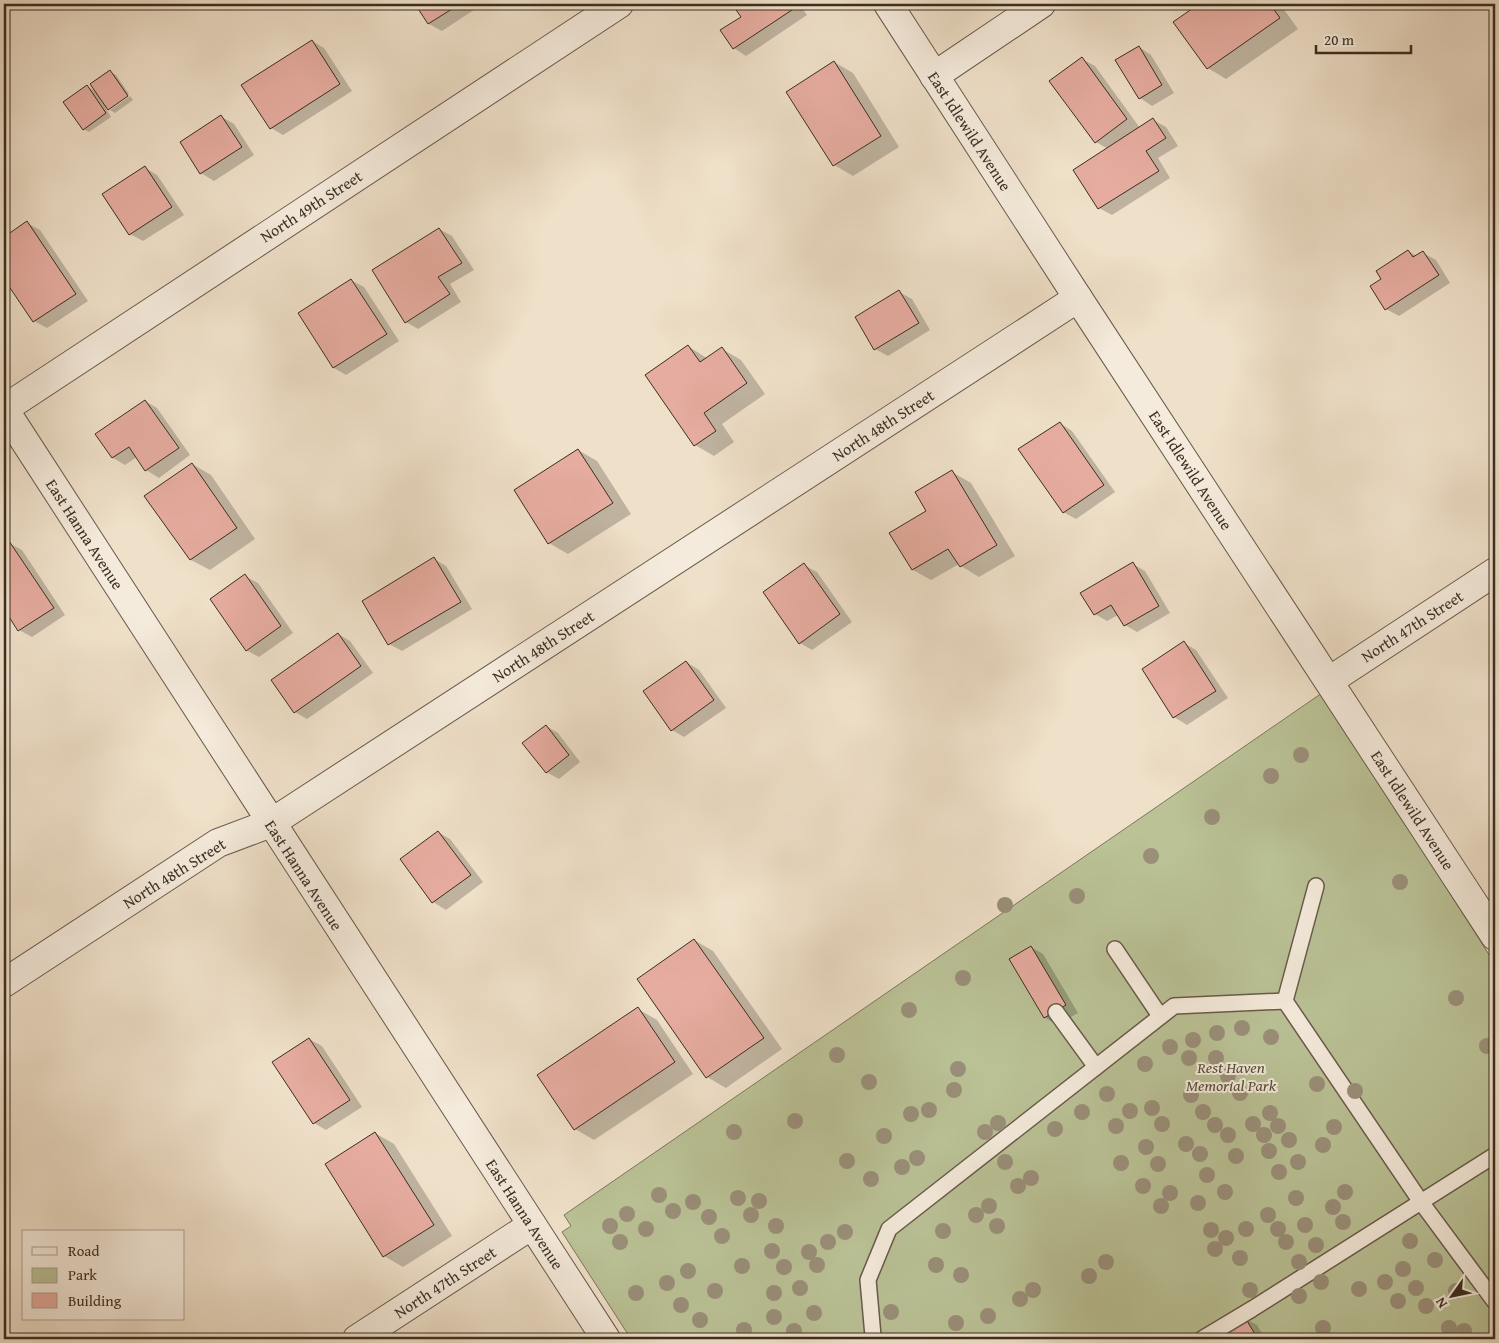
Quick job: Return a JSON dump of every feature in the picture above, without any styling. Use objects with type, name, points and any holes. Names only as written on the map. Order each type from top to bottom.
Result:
[{"type":"street","name":"North 49th Street","points":[[7,419],[619,4]]},
{"type":"street","name":"East Idlewild Avenue","points":[[888,4],[1495,936]]},
{"type":"street","points":[[934,76],[1041,4]]},
{"type":"street","name":"North 48th Street","points":[[4,984],[218,843],[271,823],[1078,298]]},
{"type":"street","name":"East Hanna Avenue","points":[[7,419],[606,1339]]},
{"type":"street","name":"North 47th Street","points":[[1329,681],[1495,572]]},
{"type":"street","name":"North 47th Street","points":[[357,1339],[532,1225]]},
{"type":"lane","points":[[1316,886],[1285,1001],[1421,1202],[1495,1302]]},
{"type":"lane","points":[[1115,949],[1160,1016]]},
{"type":"lane","points":[[875,1339],[873,1336],[868,1280],[889,1229],[1174,1006],[1285,1001]]},
{"type":"lane","points":[[1056,1012],[1096,1067]]},
{"type":"lane","points":[[1202,1339],[1495,1155]]},
{"type":"green space","name":"Rest Haven Memorial Park","points":[[1322,693],[1495,964],[1495,1339],[631,1339],[562,1232],[571,1226],[564,1215]]},
{"type":"building","points":[[415,4],[460,4],[428,24]]},
{"type":"building","points":[[732,4],[792,4],[795,8],[733,49],[720,30],[741,17]]},
{"type":"building","points":[[1199,4],[1270,4],[1280,18],[1207,69],[1173,22]]},
{"type":"building","points":[[312,40],[340,84],[270,129],[241,85]]},
{"type":"building","points":[[1139,46],[1162,85],[1139,99],[1115,60]]},
{"type":"building","points":[[1082,57],[1127,119],[1095,143],[1049,81]]},
{"type":"building","points":[[834,61],[881,136],[833,166],[786,92]]},
{"type":"building","points":[[110,70],[128,96],[108,110],[90,84]]},
{"type":"building","points":[[87,85],[106,113],[83,130],[63,102]]},
{"type":"building","points":[[221,115],[242,147],[200,174],[180,142]]},
{"type":"building","points":[[1153,118],[1166,138],[1146,151],[1159,171],[1098,209],[1073,170]]},
{"type":"building","points":[[145,166],[172,207],[129,235],[102,194]]},
{"type":"building","points":[[27,221],[76,294],[33,322],[4,279],[4,237]]},
{"type":"building","points":[[439,228],[462,263],[438,277],[450,294],[405,323],[372,270]]},
{"type":"building","points":[[1408,250],[1413,257],[1423,251],[1439,275],[1385,310],[1370,286],[1381,279],[1376,271]]},
{"type":"building","points":[[351,279],[387,334],[333,368],[298,313]]},
{"type":"building","points":[[899,290],[919,323],[874,350],[855,317]]},
{"type":"building","points":[[688,345],[700,362],[722,347],[747,383],[704,413],[716,431],[694,446],[645,375]]},
{"type":"building","points":[[145,400],[179,448],[145,471],[129,447],[112,458],[95,434]]},
{"type":"building","points":[[1060,422],[1104,485],[1063,513],[1018,449]]},
{"type":"building","points":[[578,449],[613,503],[548,544],[514,490]]},
{"type":"building","points":[[192,463],[237,528],[190,560],[144,496]]},
{"type":"building","points":[[952,470],[997,545],[960,567],[948,549],[912,570],[889,533],[926,511],[915,492]]},
{"type":"building","points":[[9,541],[54,608],[18,631],[4,609],[4,545]]},
{"type":"building","points":[[434,557],[461,602],[388,645],[362,601]]},
{"type":"building","points":[[1133,562],[1159,606],[1124,626],[1111,605],[1094,615],[1080,593]]},
{"type":"building","points":[[804,563],[840,614],[799,644],[763,592]]},
{"type":"building","points":[[245,574],[281,626],[246,651],[210,599]]},
{"type":"building","points":[[338,633],[361,666],[294,713],[271,680]]},
{"type":"building","points":[[1184,641],[1216,691],[1173,718],[1142,669]]},
{"type":"building","points":[[686,661],[714,700],[671,731],[643,691]]},
{"type":"building","points":[[546,725],[569,755],[546,773],[522,743]]},
{"type":"building","points":[[438,831],[471,875],[432,903],[400,859]]},
{"type":"building","points":[[694,939],[764,1038],[706,1078],[637,979]]},
{"type":"building","points":[[1031,946],[1066,1005],[1044,1018],[1009,959]]},
{"type":"building","points":[[638,1007],[675,1062],[574,1130],[537,1075]]},
{"type":"building","points":[[309,1038],[350,1100],[313,1124],[272,1062]]},
{"type":"building","points":[[375,1132],[434,1225],[383,1257],[325,1164]]},
{"type":"building","points":[[1244,1316],[1258,1339],[1206,1339]]}]
